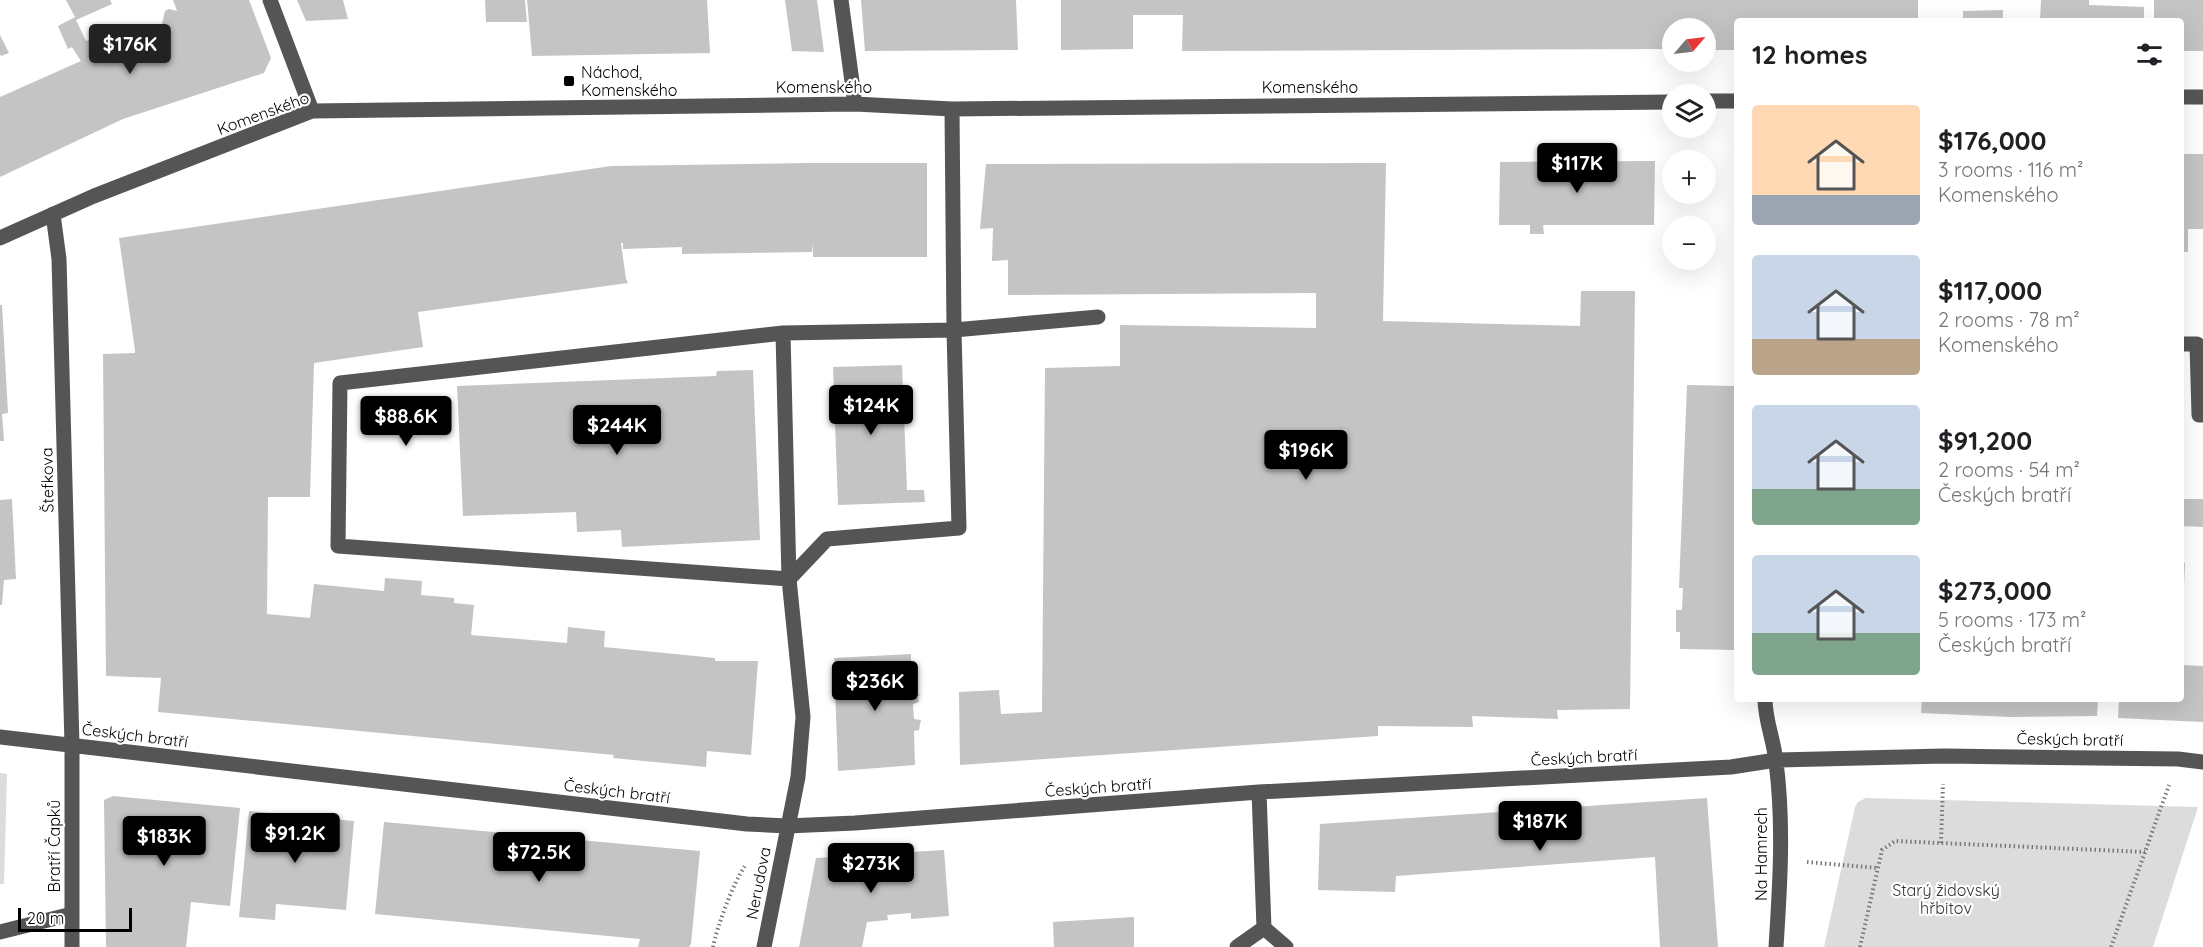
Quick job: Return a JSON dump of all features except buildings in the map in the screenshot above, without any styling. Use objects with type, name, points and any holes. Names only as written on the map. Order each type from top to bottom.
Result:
[{"type":"street","points":[[270,0],[312,111]]},
{"type":"street","points":[[841,0],[855,104]]},
{"type":"street","points":[[2184,97],[2203,97]]},
{"type":"street","points":[[1716,101],[1734,101]]},
{"type":"street","name":"Komenského","points":[[0,238],[53,214],[312,111],[855,104],[952,109],[1662,102]]},
{"type":"street","points":[[952,109],[954,330],[959,528],[828,539],[789,579],[338,546],[340,382],[783,333],[954,330],[1098,317]]},
{"type":"street","name":"Štefkova","points":[[53,214],[60,259],[72,745]]},
{"type":"street","name":"Nerudova","points":[[764,947],[798,777],[803,717],[789,579],[783,333]]},
{"type":"street","points":[[2184,344],[2197,344],[2199,415],[2203,415]]},
{"type":"street","name":"Na Hamrech","points":[[1765,702],[1765,716],[1776,760],[1781,860],[1776,947]]},
{"type":"street","name":"Českých bratří","points":[[0,737],[747,824],[787,826],[855,823],[1259,792],[1731,767],[1776,760],[1944,756],[2178,759],[2203,762]]},
{"type":"street","name":"Bratří Čapků","points":[[72,745],[72,947]]},
{"type":"street","points":[[1259,792],[1263,928],[1286,947]]},
{"type":"street","points":[[0,932],[72,914]]},
{"type":"street","points":[[1237,947],[1263,928]]},
{"type":"path","points":[[1941,843],[1944,756]]},
{"type":"path","points":[[2111,947],[2178,759]]},
{"type":"path","points":[[1860,947],[1882,850],[1895,841],[2145,852]]},
{"type":"path","points":[[1781,860],[1878,868]]},
{"type":"path","points":[[713,947],[715,936],[738,877],[745,866]]},
{"type":"green space","points":[[0,773],[7,774],[4,884],[0,884]]},
{"type":"green space","name":"Starý židovský hřbitov","points":[[1866,798],[2198,807],[2153,947],[1824,947],[1855,807],[1858,802]]},
{"type":"place","name":"Náchod, Komenského","points":[[569,81]]}]
